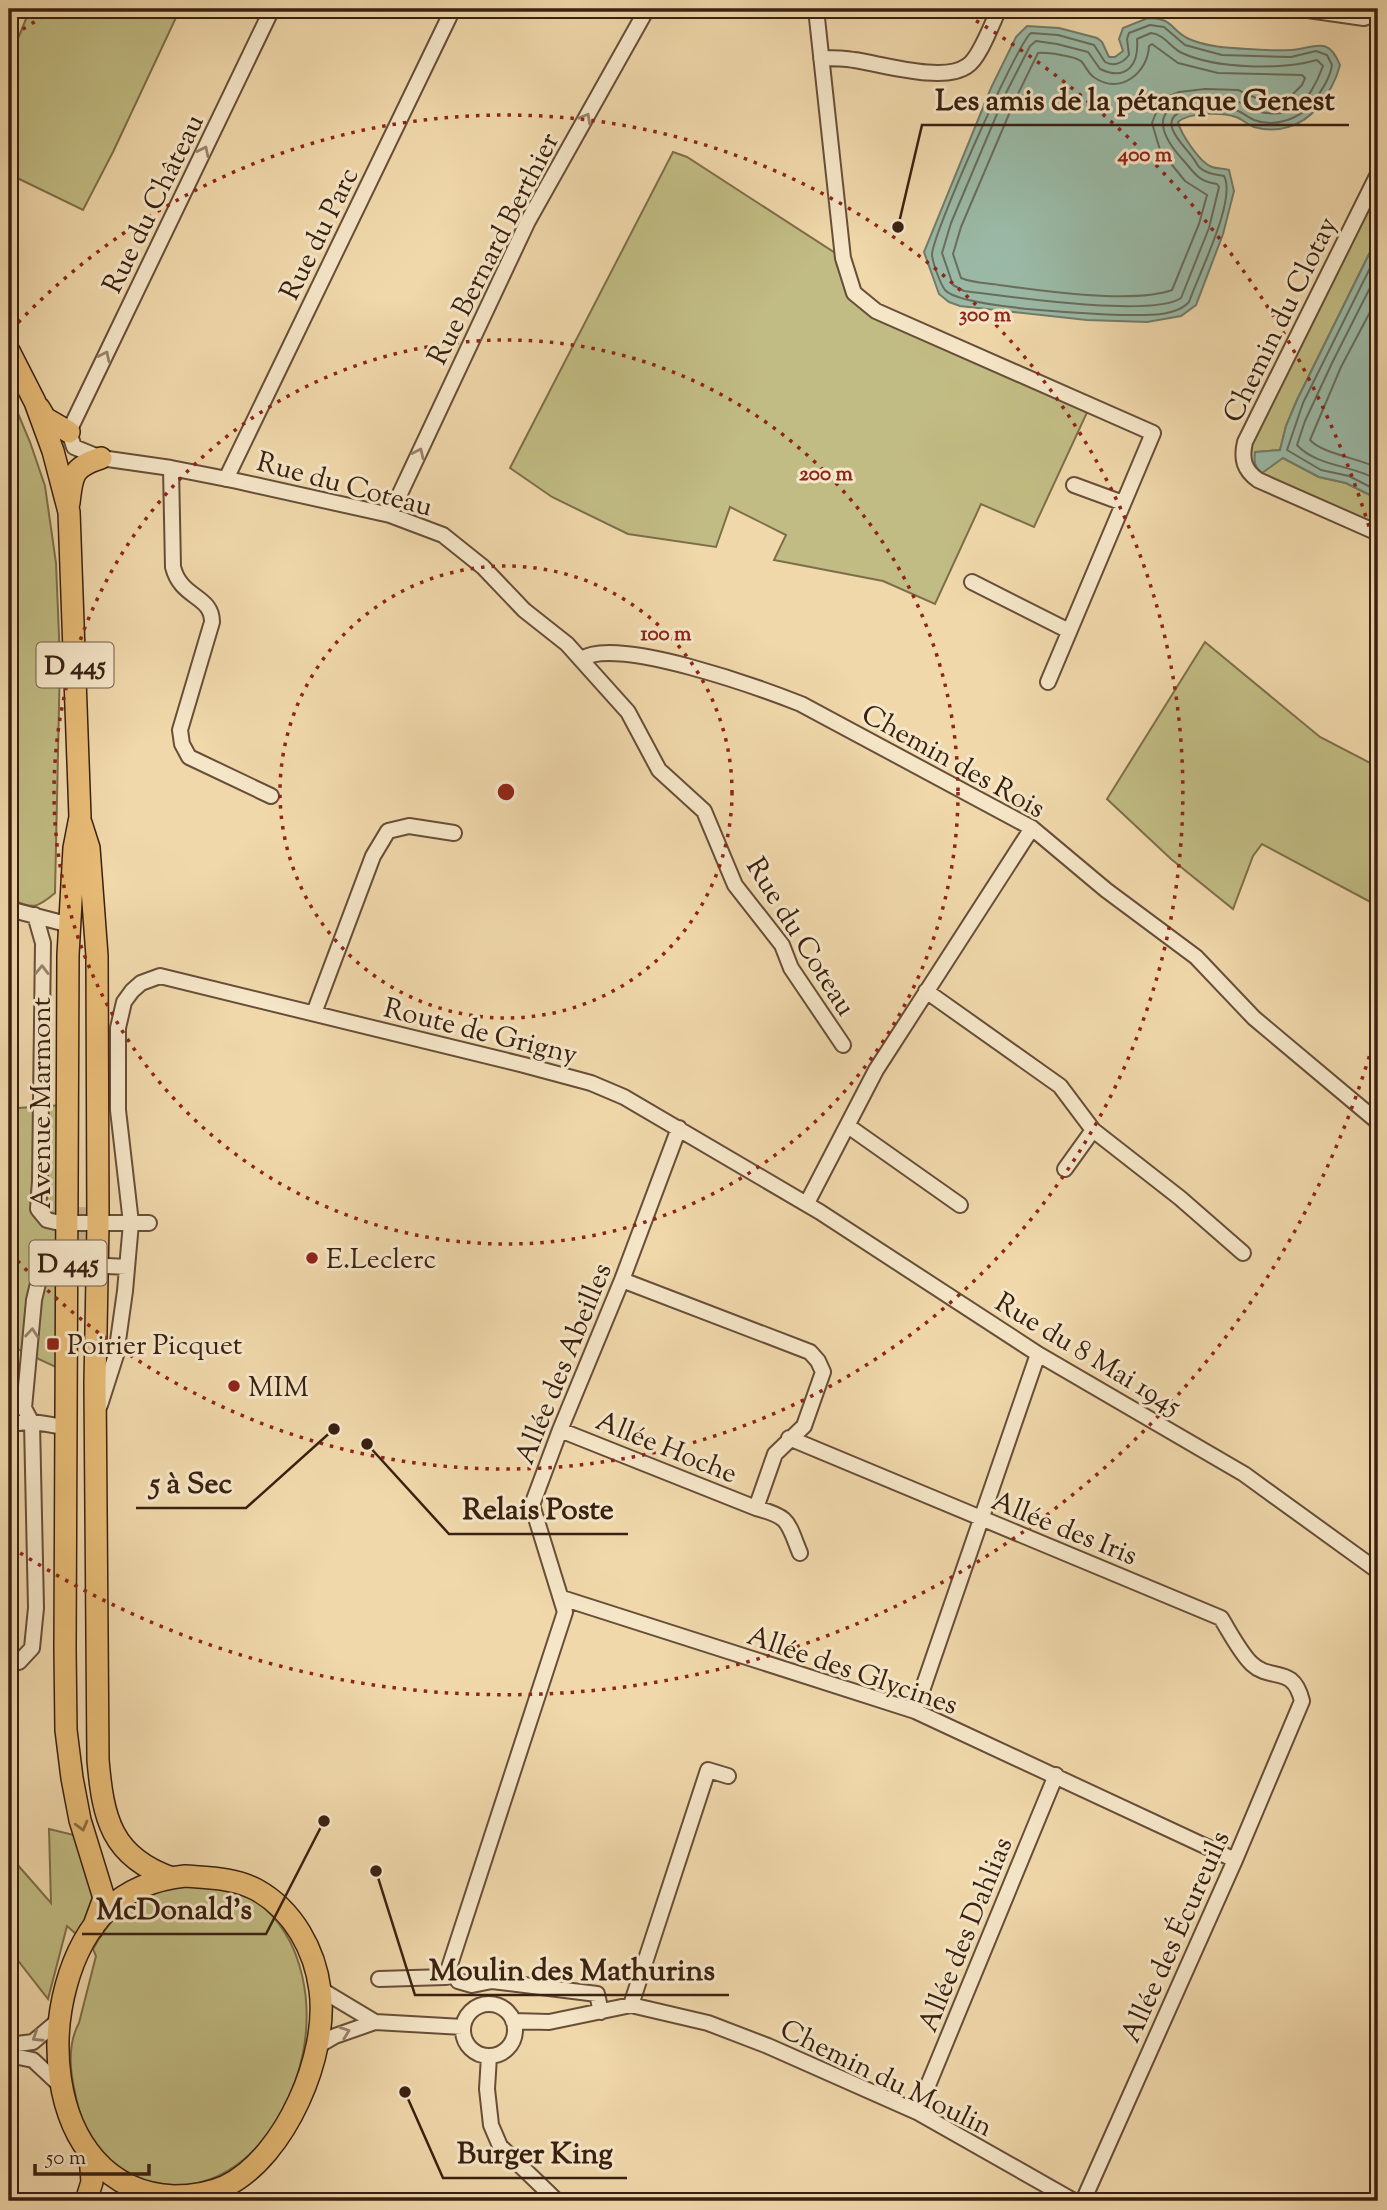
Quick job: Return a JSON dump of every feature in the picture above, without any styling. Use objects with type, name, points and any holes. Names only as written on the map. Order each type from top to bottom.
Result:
[{"type":"main road","name":"Avenue Marmont","points":[[9,351],[35,402],[53,451],[69,512],[80,817],[74,848],[70,926],[83,1215]]},
{"type":"main road","points":[[35,402],[45,418],[72,425]]},
{"type":"main road","points":[[69,512],[72,477],[85,464],[101,458]]},
{"type":"main road","name":"Avenue Marmont","points":[[80,817],[89,848],[97,956],[82,1273],[86,1721],[92,1764],[117,1839],[136,1861],[172,1878]]},
{"type":"main road","name":"Avenue Marmont","points":[[72,1778],[83,1215],[81,875],[74,848]]},
{"type":"main road","name":"Avenue Marmont","points":[[82,1273],[96,1420],[97,1748],[100,1790]]},
{"type":"main road","name":"Avenue Marmont","points":[[82,1273],[66,1427],[66,1730],[79,1820],[99,1875],[104,1898],[93,1928]]},
{"type":"main road","points":[[172,1878],[230,1881],[249,1886],[266,1896],[290,1918],[300,1932],[315,1967],[320,1989],[316,2047],[297,2105],[262,2157],[244,2174],[207,2196],[173,2196],[140,2189],[103,2168],[90,2155],[76,2133],[62,2087],[59,2066],[60,2019],[73,1966],[93,1928],[108,1910],[129,1894],[149,1884],[172,1878]]},
{"type":"main road","points":[[86,2201],[92,2182],[90,2155]]},
{"type":"street","name":"Rue du Château","points":[[72,425],[272,9]]},
{"type":"street","name":"Rue du Parc","points":[[226,479],[453,9]]},
{"type":"street","name":"Rue Bernard Berthier","points":[[390,514],[528,221],[647,9]]},
{"type":"street","points":[[816,9],[843,258],[854,293],[876,311],[1153,433],[1048,681]]},
{"type":"street","points":[[821,58],[851,59],[918,71],[950,73],[968,66],[975,57],[999,9]]},
{"type":"street","points":[[1301,9],[1364,18],[1378,13]]},
{"type":"street","name":"Chemin du Clotay","points":[[1378,174],[1251,430],[1243,452],[1249,473],[1258,480],[1378,533]]},
{"type":"street","name":"Rue du Coteau","points":[[72,425],[74,447],[101,458],[171,468],[390,514],[443,534],[483,567],[524,610],[567,644],[628,712],[659,769],[704,811],[735,885],[782,945],[792,968],[842,1045]]},
{"type":"street","points":[[171,468],[173,567],[177,581],[188,593],[207,604],[212,612],[212,622],[180,730],[182,744],[189,757],[271,796]]},
{"type":"street","points":[[1074,485],[1123,503]]},
{"type":"street","points":[[972,582],[1069,631]]},
{"type":"street","name":"Chemin des Rois","points":[[582,659],[588,655],[632,653],[729,678],[774,693],[801,704],[1032,828],[1106,890],[1196,957],[1254,1018],[1378,1122]]},
{"type":"street","points":[[314,1013],[373,856],[388,831],[409,826],[454,832]]},
{"type":"street","points":[[807,1203],[876,1070],[1032,828]]},
{"type":"street","points":[[9,909],[70,926]]},
{"type":"street","points":[[34,915],[43,943],[38,1209],[47,1220],[83,1215],[131,1223],[149,1223]]},
{"type":"street","name":"Route de Grigny","points":[[131,1223],[118,1110],[118,1028],[124,1002],[132,991],[160,976],[590,1083],[624,1097],[771,1181]]},
{"type":"street","points":[[926,991],[1060,1087],[1093,1130],[1180,1198],[1243,1253]]},
{"type":"street","points":[[848,1126],[960,1205]]},
{"type":"street","name":"Allée des Abeilles","points":[[452,1979],[565,1612],[532,1505],[559,1430],[622,1280],[679,1128]]},
{"type":"street","points":[[1065,1169],[1093,1130]]},
{"type":"street","name":"Rue du 8 Mai 1945","points":[[771,1181],[1038,1354],[1244,1474],[1378,1572]]},
{"type":"street","points":[[96,1420],[116,1355],[131,1223]]},
{"type":"street","points":[[9,1664],[19,1662],[32,1648],[36,1608],[32,1423],[24,1408],[34,1300],[39,1279],[127,1267]]},
{"type":"street","name":"Allée Hoche","points":[[622,1280],[810,1352],[818,1360],[823,1372],[804,1426],[775,1454],[756,1508]]},
{"type":"street","points":[[915,1711],[979,1518],[1038,1354]]},
{"type":"street","points":[[9,1426],[32,1423],[66,1427]]},
{"type":"street","name":"Allée Hoche","points":[[559,1430],[777,1514],[787,1522],[800,1553]]},
{"type":"street","name":"Allée des Iris","points":[[789,1438],[1220,1618],[1252,1665],[1293,1680],[1299,1688]]},
{"type":"street","name":"Allée des Glycines","points":[[562,1598],[915,1711],[1235,1860]]},
{"type":"street","name":"Allée des Écureuils","points":[[1083,2201],[1235,1860],[1302,1701],[1299,1688]]},
{"type":"street","points":[[513,2021],[549,2022],[631,2005],[708,1770],[728,1776]]},
{"type":"street","name":"Allée des Dahlias","points":[[917,2112],[1056,1775]]},
{"type":"street","points":[[379,1979],[452,1979],[472,1985],[492,1981],[597,1994],[601,2012]]},
{"type":"street","points":[[320,1989],[376,2022]]},
{"type":"street","points":[[485,2004],[502,2008],[513,2021],[515,2029],[510,2045],[504,2051],[489,2056],[480,2054],[467,2044],[463,2027],[470,2012],[485,2004]]},
{"type":"street","name":"Chemin du Moulin","points":[[631,2005],[708,2023],[768,2046],[917,2112],[1074,2201]]},
{"type":"street","points":[[9,2045],[33,2042],[60,2019]]},
{"type":"street","points":[[316,2047],[335,2036],[376,2022],[463,2027]]},
{"type":"street","points":[[9,2055],[33,2060],[62,2087]]},
{"type":"street","points":[[489,2056],[487,2089],[491,2125],[500,2146],[557,2201]]},
{"type":"shaded area","points":[[30,9],[180,9],[83,210],[9,174],[9,50],[17,41]]},
{"type":"shaded area","points":[[673,152],[687,157],[843,258],[854,293],[1090,406],[1034,527],[981,504],[935,604],[883,581],[774,560],[786,535],[730,507],[716,547],[628,534],[552,497],[510,468]]},
{"type":"shaded area","points":[[1378,174],[1378,236],[1297,400],[1280,450],[1256,452],[1283,458],[1319,477],[1346,483],[1378,499],[1378,533],[1249,473],[1245,442]]},
{"type":"shaded area","points":[[9,392],[45,486],[56,563],[60,660],[55,893],[34,906],[9,899]]},
{"type":"shaded area","points":[[1205,642],[1320,737],[1378,767],[1378,906],[1262,844],[1253,856],[1233,909],[1171,859],[1107,799]]},
{"type":"shaded area","points":[[63,1105],[62,1370],[9,1345],[9,1117],[18,1108]]},
{"type":"shaded area","points":[[49,1829],[74,1835],[94,1901],[91,1912],[76,1934],[67,1926],[48,1999],[9,1949],[9,1855],[51,1903]]},
{"type":"shaded area","points":[[210,1883],[250,1897],[284,1932],[302,1976],[306,2027],[297,2077],[275,2123],[244,2160],[202,2182],[153,2184],[116,2166],[95,2147],[85,2133],[74,2087],[71,2048],[96,1956],[93,1949],[115,1917],[127,1906],[155,1891]]},
{"type":"water","points":[[1148,18],[1163,20],[1183,36],[1211,45],[1291,50],[1320,45],[1331,50],[1340,65],[1331,88],[1317,108],[1304,120],[1289,127],[1263,129],[1230,115],[1214,114],[1190,116],[1178,122],[1202,160],[1212,167],[1229,170],[1234,191],[1223,234],[1196,305],[1181,316],[1147,322],[1087,320],[960,306],[949,302],[939,294],[924,252],[991,88],[1016,37],[1027,26],[1059,28],[1097,38],[1109,57],[1115,57],[1123,51],[1119,39],[1123,28]]},
{"type":"water","points":[[1378,236],[1378,499],[1346,483],[1319,477],[1283,458],[1262,473],[1255,464],[1255,452],[1280,450],[1297,400]]},
{"type":"tunnel","points":[[78,1282],[79,1207]]},
{"type":"place","name":"Les amis de la pétanque Genest","points":[[898,227]]},
{"type":"place","name":"E.Leclerc","points":[[312,1258]]},
{"type":"place","name":"Poirier Picquet","points":[[53,1344]]},
{"type":"place","name":"MIM","points":[[234,1386]]},
{"type":"place","name":"5 à Sec","points":[[334,1429]]},
{"type":"place","name":"Relais Poste","points":[[367,1444]]},
{"type":"place","name":"McDonald's","points":[[324,1821]]},
{"type":"place","name":"Moulin des Mathurins","points":[[376,1871]]},
{"type":"place","name":"Burger King","points":[[405,2092]]}]
